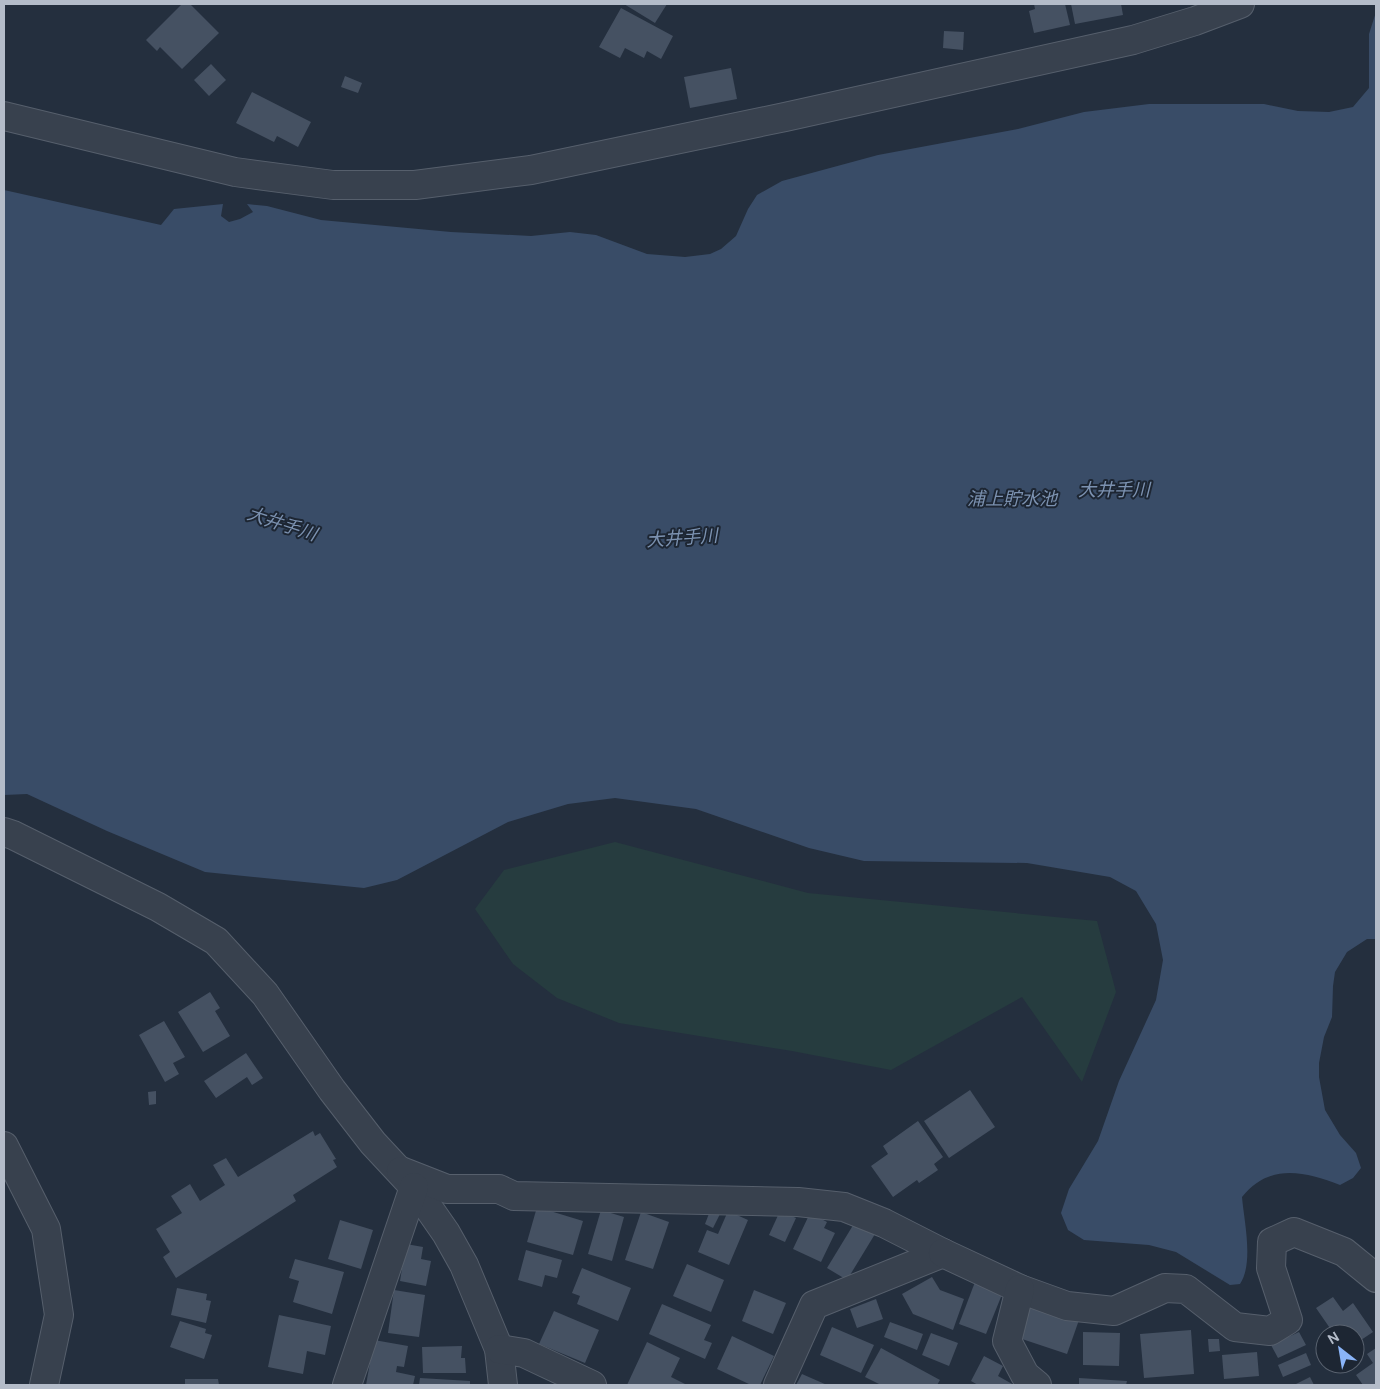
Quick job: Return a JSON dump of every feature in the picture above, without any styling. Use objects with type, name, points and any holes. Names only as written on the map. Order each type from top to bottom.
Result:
[{"type":"street","points":[[4,116],[236,172],[333,185],[415,185],[540,168],[892,93],[1133,40],[1240,4]]},
{"type":"street","points":[[4,832],[158,907],[216,940],[265,994],[332,1090],[373,1143],[407,1179],[446,1233],[464,1265],[499,1349],[503,1385]]},
{"type":"street","points":[[4,1146],[46,1229],[59,1315],[44,1385]]},
{"type":"street","points":[[407,1179],[446,1189],[499,1190],[514,1196],[798,1202],[844,1207],[884,1223],[1020,1289],[1067,1306],[1114,1311],[1165,1288],[1186,1289],[1235,1327],[1270,1331],[1288,1320],[1271,1268],[1272,1242],[1294,1232],[1344,1252],[1376,1278]]},
{"type":"street","points":[[347,1385],[407,1179]]},
{"type":"street","points":[[778,1385],[814,1305],[943,1253]]},
{"type":"street","points":[[1020,1289],[1007,1341],[1025,1375],[1037,1385]]},
{"type":"street","points":[[499,1349],[524,1353],[592,1385]]},
{"type":"green space","points":[[615,842],[808,893],[1097,921],[1116,992],[1082,1082],[1022,997],[891,1070],[792,1051],[619,1023],[557,998],[513,964],[475,909],[504,870]]},
{"type":"water","name":"浦上貯水池","points":[[1376,12],[1376,939],[1367,939],[1347,952],[1335,972],[1332,1017],[1324,1037],[1319,1063],[1319,1077],[1325,1110],[1340,1135],[1356,1153],[1361,1168],[1353,1178],[1340,1185],[1313,1176],[1288,1173],[1275,1175],[1252,1186],[1242,1197],[1247,1254],[1244,1275],[1240,1284],[1230,1285],[1176,1252],[1149,1245],[1084,1240],[1068,1230],[1061,1213],[1069,1189],[1098,1141],[1119,1081],[1156,1000],[1163,960],[1156,924],[1136,891],[1110,877],[1027,863],[864,861],[809,848],[696,809],[615,798],[568,804],[508,822],[397,880],[364,888],[205,872],[107,831],[27,794],[4,795],[4,190],[161,225],[174,209],[223,204],[221,216],[229,222],[253,212],[247,204],[267,206],[321,220],[451,232],[531,236],[570,232],[596,235],[647,254],[685,257],[710,254],[721,249],[736,236],[748,209],[757,195],[782,181],[878,155],[1018,129],[1084,112],[1149,104],[1264,104],[1298,111],[1329,112],[1353,107],[1369,88],[1369,34]]},
{"type":"building","points":[[182,4],[190,4],[219,33],[182,69],[160,47],[157,51],[146,40]]},
{"type":"building","points":[[624,4],[667,4],[655,23]]},
{"type":"building","points":[[1034,4],[1065,4],[1070,25],[1034,33],[1029,11],[1035,9]]},
{"type":"building","points":[[1071,4],[1121,4],[1123,15],[1075,24]]},
{"type":"building","points":[[621,8],[673,36],[661,59],[647,51],[644,58],[625,48],[620,58],[599,47]]},
{"type":"building","points":[[944,31],[964,32],[963,50],[943,48]]},
{"type":"building","points":[[211,64],[226,80],[209,96],[194,80]]},
{"type":"building","points":[[731,68],[737,99],[690,108],[684,77]]},
{"type":"building","points":[[345,76],[362,83],[358,93],[341,87]]},
{"type":"building","points":[[252,92],[311,122],[298,147],[277,136],[274,142],[236,123]]},
{"type":"building","points":[[210,992],[220,1008],[215,1011],[230,1036],[203,1052],[178,1012]]},
{"type":"building","points":[[164,1021],[185,1057],[173,1063],[179,1074],[165,1082],[139,1035]]},
{"type":"building","points":[[246,1053],[263,1078],[252,1085],[247,1077],[216,1098],[204,1081]]},
{"type":"building","points":[[970,1090],[995,1127],[949,1158],[924,1121]]},
{"type":"building","points":[[156,1091],[156,1104],[149,1105],[148,1092]]},
{"type":"building","points":[[918,1121],[943,1157],[934,1164],[938,1170],[919,1183],[917,1180],[893,1197],[871,1166],[888,1154],[883,1146]]},
{"type":"building","points":[[313,1131],[315,1136],[320,1133],[336,1159],[333,1160],[337,1167],[293,1195],[296,1201],[176,1278],[163,1257],[170,1252],[156,1229],[182,1213],[171,1196],[190,1184],[200,1201],[225,1185],[213,1165],[226,1158],[238,1177]]},
{"type":"building","points":[[537,1207],[583,1221],[573,1255],[527,1242]]},
{"type":"building","points":[[601,1210],[624,1217],[612,1261],[588,1254]]},
{"type":"building","points":[[710,1211],[720,1214],[713,1228],[705,1224]]},
{"type":"building","points":[[728,1211],[748,1220],[729,1265],[698,1252],[707,1230],[718,1234]]},
{"type":"building","points":[[780,1211],[796,1218],[785,1242],[769,1235]]},
{"type":"building","points":[[641,1212],[669,1222],[653,1269],[625,1260]]},
{"type":"building","points":[[810,1213],[827,1222],[824,1228],[835,1233],[821,1262],[793,1249]]},
{"type":"building","points":[[340,1220],[373,1230],[361,1269],[328,1259]]},
{"type":"building","points":[[855,1222],[875,1234],[847,1280],[827,1268]]},
{"type":"building","points":[[406,1244],[423,1247],[421,1259],[431,1261],[426,1286],[400,1281]]},
{"type":"building","points":[[526,1250],[562,1260],[557,1278],[545,1275],[542,1287],[518,1280]]},
{"type":"building","points":[[295,1259],[344,1272],[332,1314],[293,1302],[299,1281],[289,1278]]},
{"type":"building","points":[[687,1264],[724,1280],[711,1312],[673,1296]]},
{"type":"building","points":[[582,1268],[631,1288],[618,1321],[577,1304],[580,1296],[572,1293]]},
{"type":"building","points":[[932,1277],[940,1290],[964,1299],[953,1330],[913,1314],[902,1294]]},
{"type":"building","points":[[975,1282],[1003,1292],[986,1334],[959,1324]]},
{"type":"building","points":[[177,1288],[207,1294],[206,1300],[211,1301],[206,1323],[171,1315]]},
{"type":"building","points":[[394,1290],[425,1295],[419,1337],[388,1333]]},
{"type":"building","points":[[754,1290],[786,1303],[773,1334],[742,1321]]},
{"type":"building","points":[[1333,1297],[1343,1311],[1353,1303],[1373,1332],[1365,1337],[1365,1324],[1327,1324],[1316,1308]]},
{"type":"building","points":[[876,1299],[883,1319],[857,1328],[850,1309]]},
{"type":"building","points":[[1028,1302],[1079,1320],[1067,1354],[1016,1337]]},
{"type":"building","points":[[662,1304],[711,1325],[704,1340],[712,1343],[705,1359],[649,1334]]},
{"type":"building","points":[[554,1311],[599,1330],[585,1363],[539,1344]]},
{"type":"building","points":[[279,1315],[331,1326],[325,1355],[307,1351],[303,1374],[268,1367]]},
{"type":"building","points":[[180,1321],[206,1329],[205,1333],[212,1335],[204,1359],[170,1347]]},
{"type":"building","points":[[890,1322],[923,1334],[917,1350],[884,1337]]},
{"type":"building","points":[[832,1327],[874,1345],[861,1373],[820,1355]]},
{"type":"building","points":[[1191,1330],[1194,1374],[1144,1378],[1140,1334]]},
{"type":"building","points":[[1083,1332],[1120,1333],[1119,1366],[1083,1365]]},
{"type":"building","points":[[1299,1332],[1306,1345],[1278,1358],[1271,1345]]},
{"type":"building","points":[[931,1333],[958,1343],[949,1366],[922,1355]]},
{"type":"building","points":[[732,1336],[774,1356],[760,1385],[751,1385],[717,1369]]},
{"type":"building","points":[[1208,1339],[1219,1339],[1220,1351],[1209,1352]]},
{"type":"building","points":[[374,1340],[408,1346],[404,1367],[397,1366],[396,1372],[415,1376],[413,1385],[366,1385]]},
{"type":"building","points":[[647,1342],[680,1358],[671,1377],[687,1385],[627,1385]]},
{"type":"building","points":[[462,1346],[461,1358],[465,1358],[466,1373],[423,1373],[422,1347]]},
{"type":"building","points":[[881,1348],[940,1380],[937,1385],[881,1385],[865,1377]]},
{"type":"building","points":[[1376,1348],[1376,1385],[1363,1385],[1356,1375],[1365,1374],[1365,1369],[1373,1363],[1367,1354]]},
{"type":"building","points":[[1257,1352],[1259,1376],[1224,1379],[1222,1355]]},
{"type":"building","points":[[1306,1353],[1311,1365],[1283,1377],[1278,1365]]},
{"type":"building","points":[[984,1356],[1003,1366],[998,1376],[1014,1385],[978,1385],[971,1381]]},
{"type":"building","points":[[802,1374],[827,1385],[796,1385]]},
{"type":"building","points":[[1310,1377],[1314,1385],[1294,1385]]},
{"type":"building","points":[[420,1378],[470,1381],[470,1385],[419,1385]]},
{"type":"building","points":[[1079,1378],[1127,1381],[1126,1385],[1079,1385]]},
{"type":"building","points":[[185,1379],[218,1379],[219,1385],[185,1385]]},
{"type":"water label","name":"大井手川","points":[[1114,490]]},
{"type":"water label","name":"大井手川","points":[[282,524]]},
{"type":"water label","name":"大井手川","points":[[682,538]]}]
